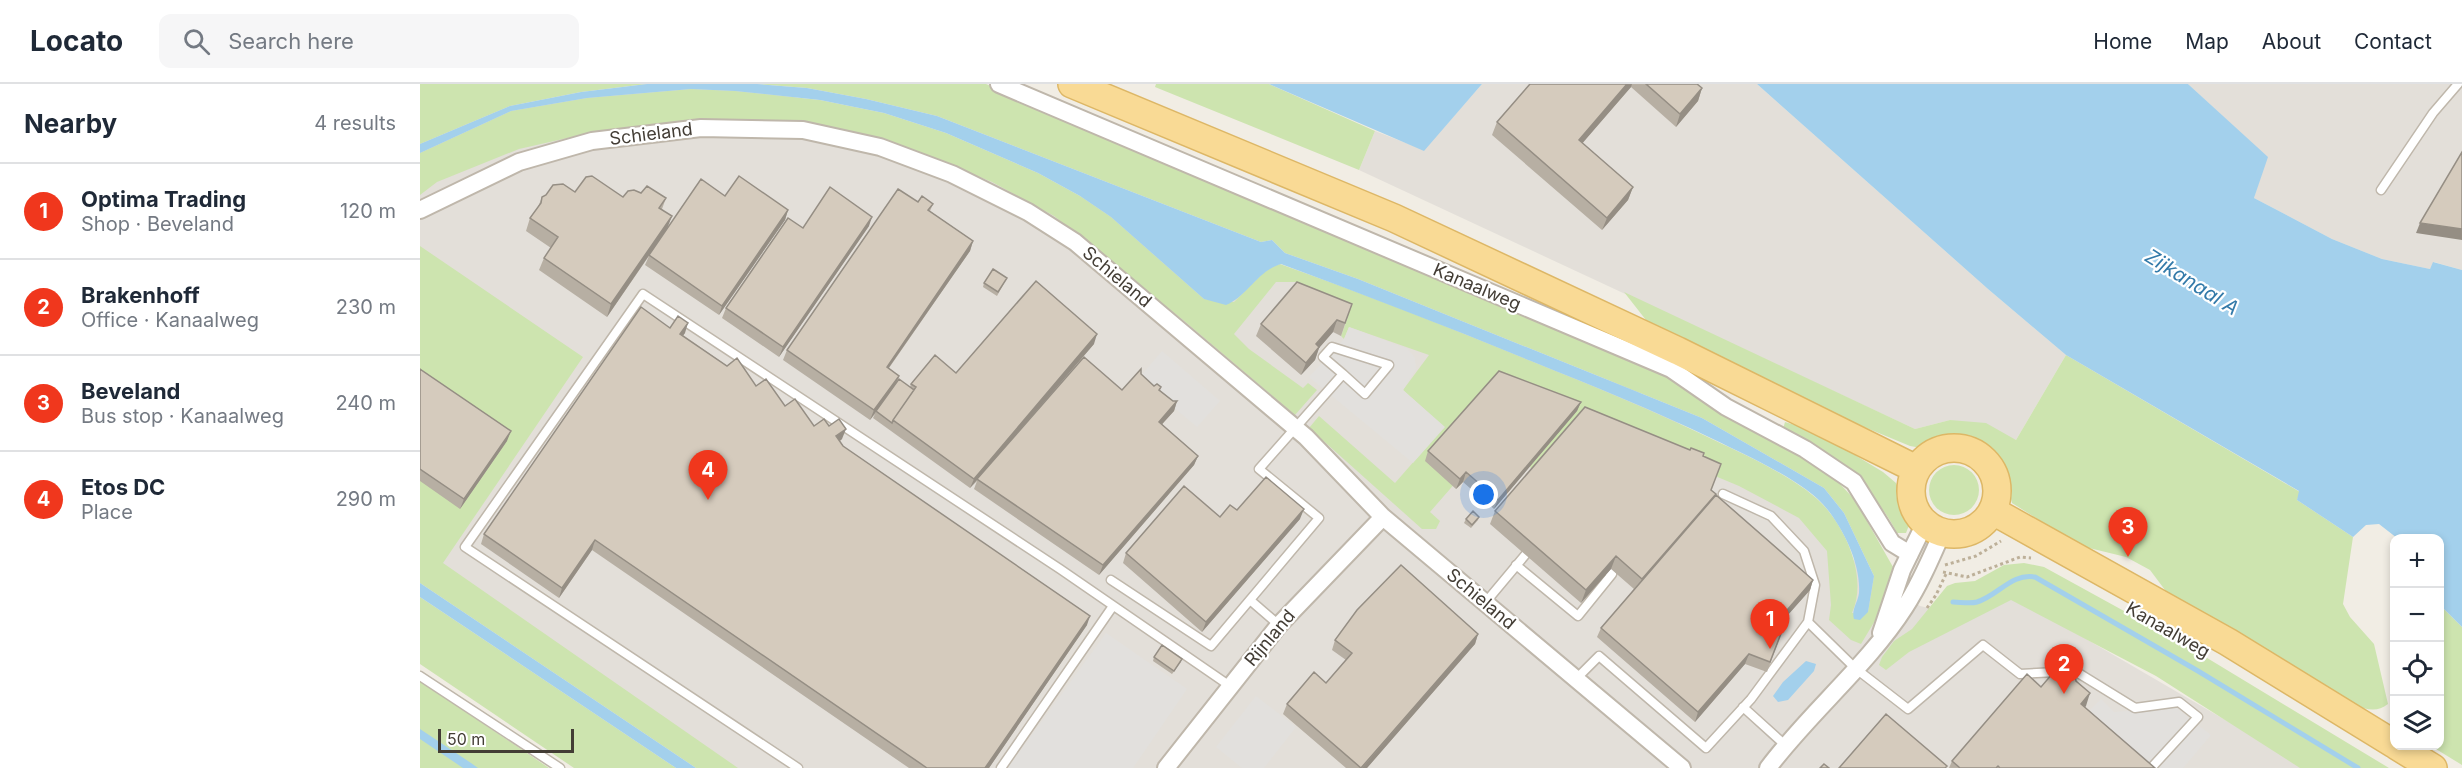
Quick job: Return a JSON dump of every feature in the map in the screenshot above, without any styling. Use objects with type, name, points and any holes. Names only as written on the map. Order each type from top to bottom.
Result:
[{"type":"main road","name":"Kanaalweg","points":[[1072,84],[1394,218],[1678,351],[1916,469]]},
{"type":"main road","points":[[1954,447],[1976,452],[1992,468],[1998,489],[1993,512],[1984,523],[1971,531],[1957,535],[1934,528],[1916,512],[1911,498],[1911,483],[1916,469],[1932,453],[1954,447]]},
{"type":"main road","name":"Kanaalweg","points":[[1993,512],[2228,642],[2390,741]]},
{"type":"main road","name":"Kanaalweg","points":[[2404,750],[2433,768]]},
{"type":"street","name":"Kanaalweg","points":[[999,84],[1671,369],[1726,407],[1805,449],[1854,482],[1892,543],[1910,554]]},
{"type":"street","name":"Schieland","points":[[420,210],[519,162],[592,141],[701,128],[803,130],[880,147],[952,174],[1028,212],[1075,242],[1295,427],[1383,517],[1679,767]]},
{"type":"street","name":"Rijnland","points":[[1166,768],[1279,625],[1383,517]]},
{"type":"street","points":[[1879,640],[1902,570],[1910,554],[1934,528]]},
{"type":"street","points":[[1768,768],[1785,745],[1856,668],[1905,608],[1928,565],[1934,528]]},
{"type":"lane","points":[[2381,190],[2433,112],[2458,84]]},
{"type":"lane","points":[[798,768],[465,548],[643,294],[816,407],[1230,686]]},
{"type":"lane","points":[[1332,347],[1389,365],[1365,394],[1342,374],[1323,357],[1332,347]]},
{"type":"lane","points":[[1111,580],[1211,646],[1319,518],[1259,470],[1342,374]]},
{"type":"lane","points":[[1576,679],[1599,656],[1706,748],[1743,707],[1808,622],[1815,585],[1804,551],[1771,516],[1723,494]]},
{"type":"lane","points":[[1485,603],[1537,540]]},
{"type":"lane","points":[[1516,565],[1578,616],[1612,574],[1594,560]]},
{"type":"lane","points":[[1250,600],[1279,625]]},
{"type":"lane","points":[[1001,768],[1113,606]]},
{"type":"lane","points":[[1808,622],[1856,668],[1908,709],[1983,645],[2020,674],[2075,671],[2135,708],[2179,702],[2198,717],[2153,766]]},
{"type":"lane","points":[[420,676],[560,768]]},
{"type":"lane","points":[[1743,707],[1785,745]]},
{"type":"path","points":[[1928,565],[1946,574],[1966,578],[2020,557],[2039,560]]},
{"type":"shaded area","points":[[647,84],[757,84],[1636,390],[1874,576],[1920,606],[1968,617],[2012,596],[2308,768],[701,768],[420,582],[420,144],[510,106]]},
{"type":"shaded area","points":[[1482,84],[1757,84],[1988,289],[2066,355],[2016,440],[1950,420],[1915,429],[1359,170],[1375,131],[1424,150]]},
{"type":"shaded area","points":[[2188,84],[2462,84],[2462,270],[2434,262],[2430,269],[2382,259],[2332,239],[2254,198],[2267,157]]},
{"type":"shaded area","points":[[1349,327],[1408,349],[1415,358],[1416,369],[1403,390],[1445,427],[1413,463],[1309,377],[1344,339]]},
{"type":"shaded area","points":[[1162,351],[1220,401],[1197,427],[1139,378]]},
{"type":"shaded area","points":[[1106,633],[1187,689],[1133,768],[1008,768]]},
{"type":"shaded area","points":[[1256,696],[1296,727],[1264,768],[1242,768],[1216,747]]},
{"type":"shaded area","points":[[2101,699],[2114,712],[2175,707],[2211,735],[2183,768],[2144,768],[2086,714]]},
{"type":"green space","points":[[420,84],[647,84],[581,92],[510,106],[420,144]]},
{"type":"green space","points":[[757,84],[986,84],[1151,152],[1665,372],[1809,460],[1840,484],[1855,500],[1893,567],[1876,619],[1861,644],[1851,640],[1829,620],[1831,605],[1827,551],[1799,518],[1739,486],[1581,420],[1533,470],[1529,466],[1484,450],[1430,512],[1440,521],[1436,529],[1422,529],[1309,428],[1319,416],[1395,483],[1444,427],[1403,390],[1429,355],[1349,327],[1344,339],[1341,336],[1348,317],[1296,282],[1276,282],[1234,334],[1249,349],[1303,388],[1308,383],[1317,390],[1295,415],[1183,320],[1054,216],[992,182],[915,151],[697,121],[585,134],[519,149],[437,182],[420,195],[420,153],[511,111],[587,98],[691,89],[820,100],[884,113],[946,133],[1038,173],[1080,196],[1111,217],[1204,299],[1234,302],[1268,268],[1280,264],[1406,311],[1577,380],[1669,419],[1758,461],[1804,488],[1826,508],[1842,531],[1853,558],[1858,586],[1852,613],[1868,612],[1874,576],[1844,513],[1824,488],[1702,418],[1358,279],[1285,253],[1272,240],[1261,242],[937,116],[807,88]]},
{"type":"green space","points":[[1156,84],[1269,84],[1375,131],[1359,170],[1155,87]]},
{"type":"green space","points":[[420,246],[583,357],[443,563],[738,768],[696,768],[420,583]]},
{"type":"green space","points":[[1624,292],[1915,429],[1950,420],[1986,423],[2016,440],[2066,355],[2300,492],[2297,500],[2353,537],[2343,604],[2350,617],[2374,644],[2388,704],[2376,709],[2354,706],[2168,594],[2150,570],[2126,557],[2081,546],[2012,503],[2007,482],[1998,462],[1985,449],[1959,440],[1927,449],[1910,446],[1857,424],[1653,329]]},
{"type":"green space","points":[[1785,422],[1815,431],[1883,472],[1896,483],[1911,520],[1906,533],[1897,533],[1874,499],[1848,473],[1783,429]]},
{"type":"green space","points":[[1954,465],[1972,472],[1979,490],[1972,508],[1954,515],[1936,508],[1929,490],[1936,472]]},
{"type":"green space","points":[[2024,563],[2044,567],[2184,644],[2389,768],[2300,768],[2156,676],[2011,600],[1909,652],[1886,670],[1879,665],[1894,641],[1912,629],[1947,586],[1975,581],[2004,565]]},
{"type":"green space","points":[[420,597],[676,768],[574,768],[420,664]]},
{"type":"green space","points":[[2444,609],[2462,627],[2462,765],[2438,750],[2444,750]]},
{"type":"green space","points":[[420,681],[549,768],[420,768]]},
{"type":"water","points":[[647,84],[757,84],[807,88],[937,116],[1261,242],[1272,240],[1285,253],[1358,279],[1702,418],[1824,488],[1844,513],[1874,576],[1868,612],[1860,620],[1854,619],[1853,612],[1859,593],[1857,571],[1850,548],[1833,517],[1805,489],[1759,461],[1601,389],[1281,264],[1265,272],[1240,296],[1226,305],[1204,299],[1111,217],[1080,196],[1038,173],[946,133],[884,113],[820,100],[691,89],[587,98],[511,111],[420,153],[420,144],[510,106],[581,92]]},
{"type":"water","points":[[1269,84],[1482,84],[1424,151]]},
{"type":"water","name":"Zijkanaal A","points":[[1757,84],[2188,84],[2268,157],[2254,198],[2332,239],[2382,259],[2430,269],[2433,262],[2462,270],[2462,627],[2444,609],[2444,534],[2392,534],[2379,524],[2366,525],[2353,537],[2297,500],[2299,491],[2066,355],[1988,289]]},
{"type":"water","points":[[420,583],[696,768],[676,768],[420,597]]},
{"type":"water","points":[[1806,661],[1816,664],[1814,671],[1788,700],[1778,702],[1773,696],[1783,682]]},
{"type":"water","points":[[420,729],[478,768],[463,768],[420,739]]},
{"type":"building","points":[[1530,84],[1627,84],[1579,140],[1633,187],[1607,218],[1497,122]]},
{"type":"building","points":[[1646,84],[1697,84],[1702,88],[1680,114]]},
{"type":"building","points":[[2462,152],[2462,229],[2420,223]]},
{"type":"building","points":[[592,176],[623,197],[628,191],[634,190],[641,193],[647,186],[666,198],[659,208],[672,216],[611,304],[544,258],[558,237],[530,218],[541,203],[542,197],[553,185],[563,184],[575,192],[586,177]]},
{"type":"building","points":[[739,176],[788,210],[722,306],[649,255],[701,179],[725,196]]},
{"type":"building","points":[[830,187],[872,217],[783,347],[726,308],[788,218],[803,228]]},
{"type":"building","points":[[898,189],[918,202],[922,196],[933,204],[928,210],[973,241],[887,367],[899,376],[874,410],[787,350]]},
{"type":"building","points":[[993,269],[1007,278],[998,292],[984,283]]},
{"type":"building","points":[[1036,281],[1097,334],[974,479],[893,420],[916,387],[911,384],[935,355],[956,373]]},
{"type":"building","points":[[1297,282],[1352,304],[1345,323],[1337,320],[1316,344],[1319,347],[1306,363],[1261,324]]},
{"type":"building","points":[[641,307],[670,328],[678,316],[688,323],[680,334],[727,366],[737,358],[756,386],[766,379],[785,406],[795,399],[814,426],[824,419],[829,426],[839,419],[846,429],[836,436],[843,446],[1090,616],[985,768],[927,768],[595,540],[562,588],[484,534]]},
{"type":"building","points":[[1084,357],[1122,390],[1141,369],[1141,374],[1154,386],[1157,384],[1161,387],[1159,390],[1173,401],[1177,401],[1159,422],[1198,456],[1103,565],[977,479]]},
{"type":"building","points":[[420,369],[511,431],[464,499],[420,469]]},
{"type":"building","points":[[1499,371],[1581,402],[1498,500],[1466,472],[1460,479],[1428,451]]},
{"type":"building","points":[[899,379],[914,390],[892,423],[876,411]]},
{"type":"building","points":[[1585,407],[1690,450],[1691,448],[1704,453],[1703,456],[1721,464],[1711,490],[1716,494],[1642,579],[1616,556],[1586,590],[1495,511]]},
{"type":"building","points":[[1266,477],[1304,509],[1206,622],[1126,553],[1184,486],[1220,517],[1230,505],[1237,510]]},
{"type":"building","points":[[1716,495],[1813,580],[1782,616],[1787,618],[1770,662],[1749,654],[1698,712],[1601,628]]},
{"type":"building","points":[[1473,511],[1479,517],[1472,525],[1466,519]]},
{"type":"building","points":[[1401,565],[1478,634],[1361,768],[1287,704],[1314,672],[1326,683],[1352,653],[1335,640],[1357,610]]},
{"type":"building","points":[[1162,645],[1182,659],[1174,671],[1154,657]]},
{"type":"building","points":[[2059,666],[2068,674],[2075,674],[2076,681],[2090,693],[2081,704],[2155,768],[2000,768],[1998,766],[1996,768],[1960,768],[1952,761],[2027,674],[2041,687]]},
{"type":"building","points":[[1886,714],[1947,766],[1945,768],[1839,768]]},
{"type":"waterway","points":[[1953,602],[1977,602],[2012,581],[2035,577],[2198,671],[2358,768]]},
{"type":"place","name":"Etos DC","points":[[708,500]]},
{"type":"place","name":"Beveland","points":[[2128,557]]},
{"type":"place","name":"Optima Trading","points":[[1770,649]]},
{"type":"place","name":"Brakenhoff","points":[[2064,694]]}]
